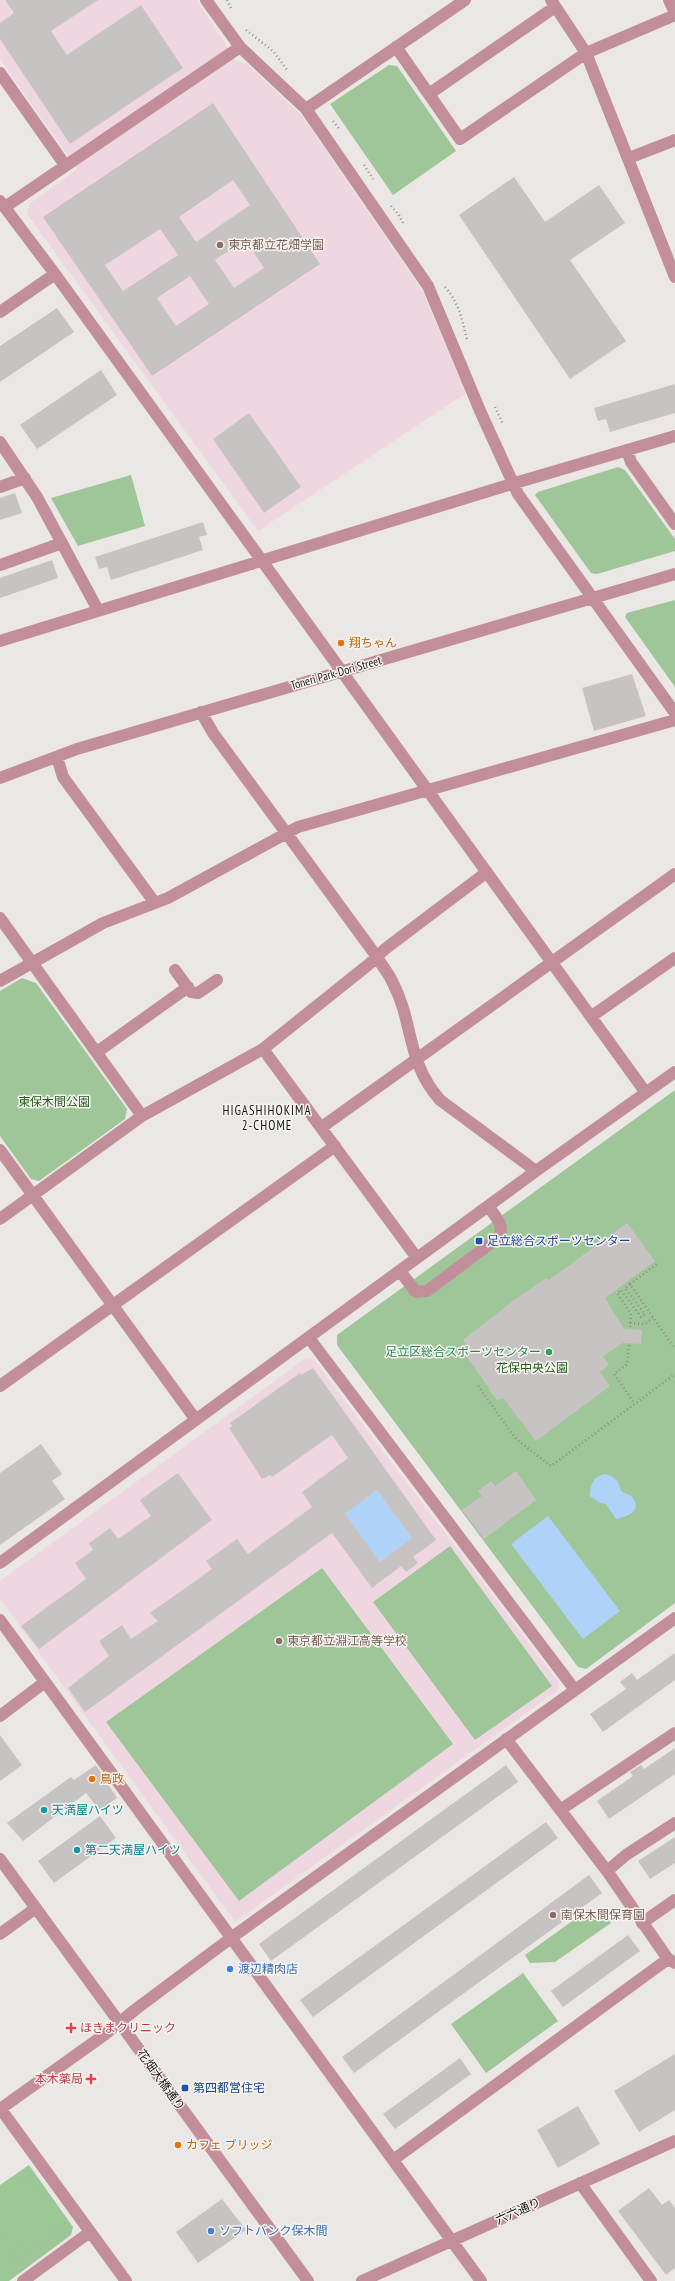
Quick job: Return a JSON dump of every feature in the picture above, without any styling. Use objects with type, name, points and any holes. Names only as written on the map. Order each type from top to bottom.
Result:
[{"type":"street","points":[[206,0],[240,47],[306,110],[428,286],[481,413],[515,483],[518,494],[675,713]]},
{"type":"street","points":[[306,110],[465,0]]},
{"type":"street","points":[[396,47],[460,139],[586,53],[675,14],[669,0]]},
{"type":"street","points":[[429,94],[553,3],[586,53],[675,277]]},
{"type":"street","points":[[240,47],[65,165],[2,204],[55,274],[592,1016],[646,1093]]},
{"type":"street","points":[[0,73],[65,165]]},
{"type":"street","points":[[629,158],[675,140]]},
{"type":"street","points":[[0,312],[55,274]]},
{"type":"street","points":[[0,641],[515,483],[675,436]]},
{"type":"street","points":[[0,442],[25,478],[98,610]]},
{"type":"street","points":[[627,450],[631,462],[675,524]]},
{"type":"street","points":[[0,487],[25,478]]},
{"type":"street","points":[[0,565],[62,543]]},
{"type":"street","name":"Toneri Park-Dori Street","points":[[0,778],[57,757],[202,712],[675,574]]},
{"type":"street","points":[[202,712],[213,733],[377,957],[393,984],[416,1060],[429,1088],[440,1100],[536,1171]]},
{"type":"street","points":[[0,981],[103,923],[155,903],[298,827],[675,720]]},
{"type":"street","points":[[57,757],[63,777],[155,903]]},
{"type":"street","points":[[0,1219],[142,1116],[263,1049],[385,949],[487,872]]},
{"type":"street","points":[[322,1127],[675,874]]},
{"type":"street","points":[[0,918],[142,1116]]},
{"type":"street","points":[[592,1016],[675,958]]},
{"type":"street","points":[[175,970],[191,992],[198,993],[217,980]]},
{"type":"street","points":[[97,1052],[188,987]]},
{"type":"street","points":[[263,1049],[322,1127],[417,1258]]},
{"type":"street","points":[[0,1563],[536,1171],[675,1072]]},
{"type":"street","points":[[0,1386],[111,1304],[335,1146]]},
{"type":"street","points":[[0,1150],[196,1420]]},
{"type":"street","points":[[400,1271],[416,1292],[426,1291],[499,1237],[502,1231],[501,1225],[488,1206]]},
{"type":"street","points":[[309,1338],[575,1690]]},
{"type":"street","points":[[126,2281],[0,2109],[231,1938],[675,1618]]},
{"type":"street","points":[[0,1620],[481,2281]]},
{"type":"street","points":[[0,1716],[45,1682]]},
{"type":"street","points":[[560,1810],[675,1732]]},
{"type":"street","points":[[393,2160],[672,1961],[642,1923],[607,1871],[506,1739]]},
{"type":"street","points":[[607,1871],[626,1855],[675,1823]]},
{"type":"street","name":"花畑大橋通り","points":[[0,1859],[118,2023],[308,2281]]},
{"type":"street","points":[[642,1923],[675,1900]]},
{"type":"street","points":[[0,1934],[36,1908]]},
{"type":"street","name":"六六通り","points":[[362,2281],[675,2141]]},
{"type":"street","points":[[580,2183],[651,2281]]},
{"type":"street","points":[[24,2281],[90,2232]]},
{"type":"path","points":[[630,1327],[631,1314],[617,1293],[621,1290],[641,1317],[645,1314],[625,1288],[657,1264]]},
{"type":"path","points":[[630,1284],[675,1349]]},
{"type":"path","points":[[630,1323],[645,1324],[654,1317]]},
{"type":"path","points":[[629,1345],[627,1364],[614,1374],[635,1404]]},
{"type":"path","points":[[478,1386],[516,1439],[551,1466],[675,1374]]},
{"type":"shaded area","name":"東京都立花畑学園","points":[[0,0],[197,0],[236,61],[246,63],[303,117],[423,292],[466,393],[258,531],[27,214],[29,204],[77,169],[0,59]]},
{"type":"shaded area","name":"東京都立淵江高等学校","points":[[306,1358],[313,1359],[559,1683],[558,1690],[235,1922],[0,1599],[0,1581]]},
{"type":"green space","points":[[389,65],[397,66],[456,151],[393,195],[330,104]]},
{"type":"green space","points":[[618,467],[625,470],[675,539],[675,551],[597,574],[591,573],[535,495],[538,492]]},
{"type":"green space","points":[[131,475],[145,526],[78,546],[51,498]]},
{"type":"green space","points":[[675,600],[675,687],[625,617],[627,613]]},
{"type":"green space","name":"東保木間公園","points":[[22,978],[36,983],[127,1109],[125,1119],[39,1181],[31,1179],[0,1136],[0,991]]},
{"type":"green space","name":"花保中央公園","points":[[675,1090],[675,1603],[586,1669],[578,1667],[337,1345],[337,1335]]},
{"type":"green space","points":[[450,1546],[552,1686],[475,1740],[373,1602]]},
{"type":"green space","points":[[322,1568],[453,1744],[239,1901],[106,1722]]},
{"type":"green space","points":[[589,1909],[597,1920],[606,1915],[611,1923],[555,1962],[530,1963],[525,1955]]},
{"type":"green space","points":[[523,1973],[558,2021],[486,2073],[451,2024]]},
{"type":"green space","points":[[29,2165],[73,2227],[71,2235],[9,2281],[0,2281],[0,2185]]},
{"type":"green space","points":[[21,2174],[32,2178],[70,2226],[69,2230],[62,2234],[53,2224],[50,2225],[50,2230],[56,2237],[45,2244],[37,2241],[29,2250],[19,2243],[15,2248],[13,2256],[27,2265],[5,2281],[0,2281],[0,2245],[3,2239],[0,2234],[0,2192]]},
{"type":"water","points":[[605,1474],[614,1478],[618,1482],[621,1491],[631,1496],[635,1502],[635,1509],[629,1515],[616,1519],[606,1504],[600,1503],[590,1496],[591,1488],[595,1479]]},
{"type":"water","points":[[377,1490],[412,1538],[380,1562],[345,1514]]},
{"type":"water","points":[[548,1516],[620,1611],[583,1639],[511,1544]]},
{"type":"building","points":[[5,0],[98,0],[51,31],[67,55],[141,5],[183,68],[70,144],[0,39],[0,23],[14,13]]},
{"type":"building","points":[[213,103],[320,264],[152,376],[43,217]],"holes":[[[233,180],[250,205],[196,242],[179,217]],[[160,229],[178,255],[123,291],[105,265]],[[245,240],[264,268],[234,288],[215,260]],[[190,276],[209,304],[176,326],[157,298]]]},
{"type":"building","points":[[514,177],[545,222],[599,185],[625,223],[570,260],[626,341],[570,379],[459,215]]},
{"type":"building","points":[[57,308],[74,332],[0,382],[0,346]]},
{"type":"building","points":[[101,370],[117,395],[37,449],[20,425]]},
{"type":"building","points":[[675,384],[675,413],[610,432],[606,419],[598,421],[594,408]]},
{"type":"building","points":[[249,413],[301,487],[264,513],[213,439]]},
{"type":"building","points":[[15,493],[22,513],[0,520],[0,498]]},
{"type":"building","points":[[203,522],[207,535],[199,537],[203,550],[111,580],[107,567],[99,569],[95,557]]},
{"type":"building","points":[[52,560],[58,578],[0,598],[0,578]]},
{"type":"building","points":[[632,674],[646,716],[594,731],[582,688]]},
{"type":"building","points":[[627,1223],[655,1261],[605,1298],[624,1329],[642,1330],[641,1344],[623,1343],[603,1356],[609,1365],[600,1372],[610,1386],[536,1441],[503,1398],[497,1400],[488,1389],[489,1388],[467,1357],[473,1352],[463,1340],[513,1301],[546,1278],[549,1280]]},
{"type":"building","points":[[313,1368],[436,1540],[413,1557],[418,1563],[406,1572],[401,1566],[372,1588],[332,1533],[85,1712],[68,1688],[109,1656],[99,1641],[122,1625],[131,1639],[158,1621],[150,1613],[212,1569],[206,1561],[237,1539],[248,1554],[312,1507],[302,1492],[348,1458],[332,1435],[272,1477],[270,1475],[262,1479],[229,1428],[232,1426],[230,1423],[300,1373],[301,1375]],"holes":[[[377,1490],[412,1538],[380,1562],[345,1514]]]},
{"type":"building","points":[[41,1444],[62,1474],[52,1481],[65,1499],[0,1545],[0,1473]]},
{"type":"building","points":[[516,1471],[536,1500],[484,1539],[462,1510],[482,1496],[478,1491],[491,1481],[495,1486]]},
{"type":"building","points":[[178,1473],[212,1520],[39,1649],[21,1626],[86,1579],[75,1563],[93,1550],[89,1543],[110,1528],[118,1539],[151,1516],[140,1500]]},
{"type":"building","points":[[675,1653],[675,1680],[603,1732],[590,1714],[626,1689],[620,1682],[632,1673],[637,1680]]},
{"type":"building","points":[[0,1735],[22,1765],[0,1781]]},
{"type":"building","points":[[675,1748],[675,1774],[609,1819],[597,1801],[633,1776],[630,1772],[641,1765],[644,1769]]},
{"type":"building","name":"天満屋ハイツ","points":[[96,1765],[117,1798],[99,1810],[86,1793],[23,1841],[7,1823],[71,1777],[74,1780]]},
{"type":"building","points":[[506,1765],[518,1782],[271,1961],[259,1944]]},
{"type":"building","name":"第二天満屋ハイツ","points":[[100,1816],[116,1838],[54,1883],[38,1861]]},
{"type":"building","points":[[546,1822],[558,1838],[313,2017],[300,2000]]},
{"type":"building","points":[[675,1837],[675,1863],[650,1879],[638,1861]]},
{"type":"building","points":[[589,1875],[602,1893],[354,2073],[342,2057]]},
{"type":"building","points":[[628,1935],[640,1951],[563,2007],[551,1991]]},
{"type":"building","points":[[675,2054],[675,2110],[639,2132],[614,2091]]},
{"type":"building","points":[[460,2058],[471,2074],[395,2129],[383,2114]]},
{"type":"building","points":[[578,2106],[600,2144],[558,2168],[537,2130]]},
{"type":"building","points":[[649,2188],[662,2205],[669,2200],[675,2208],[675,2268],[666,2275],[618,2211]]},
{"type":"building","name":"ソフトバンク保木間","points":[[222,2199],[246,2230],[198,2263],[176,2232]]},
{"type":"place","name":"東京都立花畑学園","points":[[220,245]]},
{"type":"place","name":"翔ちゃん","points":[[341,643]]},
{"type":"place","name":"足立総合スポーツセンター","points":[[479,1241]]},
{"type":"place","name":"足立区総合スポーツセンター","points":[[549,1352]]},
{"type":"place","name":"東京都立淵江高等学校","points":[[279,1641]]},
{"type":"place","name":"鳥政","points":[[92,1779]]},
{"type":"place","name":"天満屋ハイツ","points":[[44,1810]]},
{"type":"place","name":"第二天満屋ハイツ","points":[[77,1850]]},
{"type":"place","name":"南保木間保育園","points":[[553,1915]]},
{"type":"place","name":"渡辺精肉店","points":[[230,1969]]},
{"type":"place","name":"ほきまクリニック","points":[[71,2028]]},
{"type":"place","name":"本木薬局","points":[[91,2079]]},
{"type":"place","name":"第四都営住宅","points":[[185,2088]]},
{"type":"place","name":"カフェ ブリッジ","points":[[178,2145]]},
{"type":"place","name":"ソフトバンク保木間","points":[[211,2231]]},
{"type":"district","name":"HIGASHIHOKIMA 2-CHOME","points":[[267,1118]]}]
